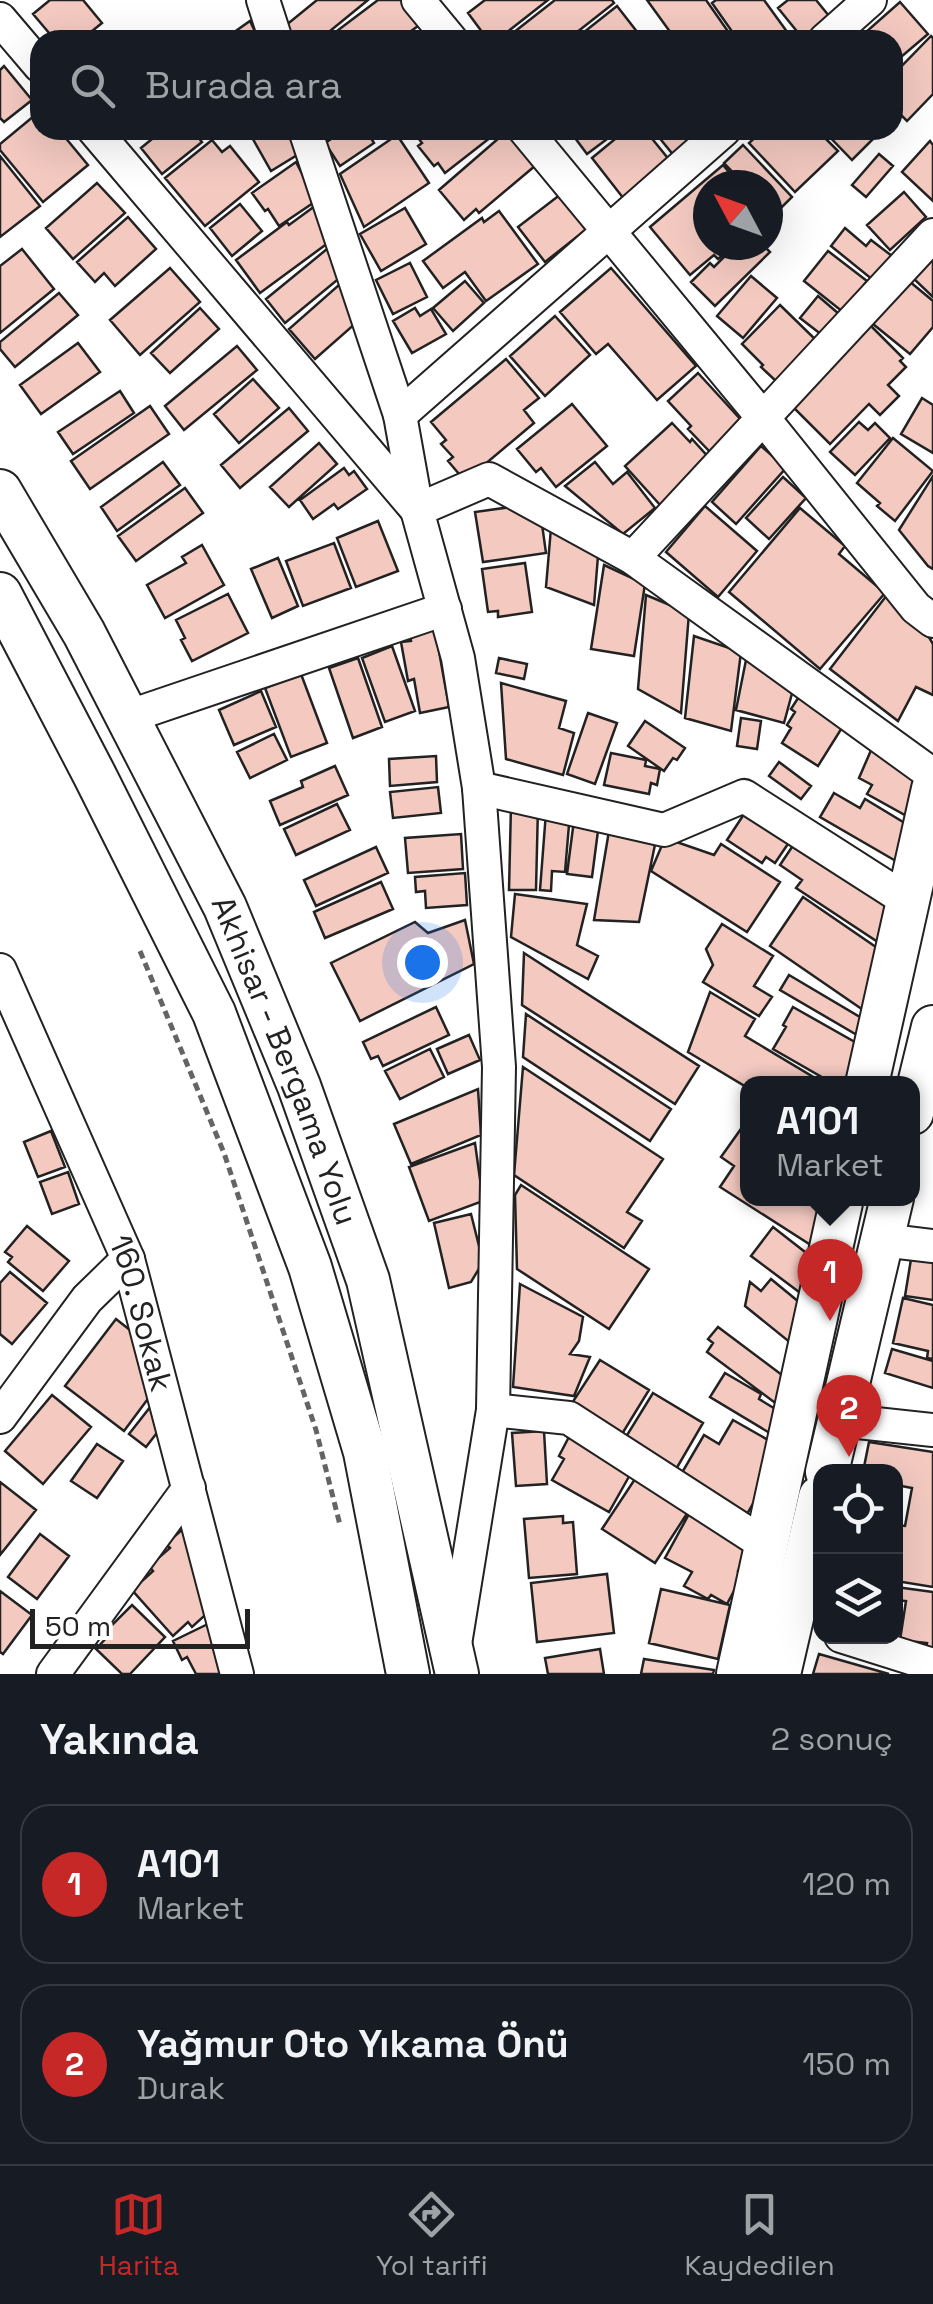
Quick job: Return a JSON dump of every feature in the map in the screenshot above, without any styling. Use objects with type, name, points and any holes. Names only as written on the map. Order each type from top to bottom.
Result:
[{"type":"main road","name":"Akhisar - Bergama Yolu","points":[[0,491],[84,633],[224,907],[300,1086],[368,1280],[455,1664]]},
{"type":"main road","name":"Akhisar - Bergama Yolu","points":[[0,594],[214,1013],[303,1249],[365,1452],[408,1674]]},
{"type":"main road","points":[[870,1076],[933,790]]},
{"type":"main road","points":[[920,1080],[933,1027]]},
{"type":"main road","points":[[738,1674],[840,1206]]},
{"type":"main road","points":[[828,1464],[890,1206]]},
{"type":"main road","points":[[779,1674],[806,1625],[814,1554]]},
{"type":"street","points":[[262,0],[272,30]]},
{"type":"street","points":[[418,0],[443,30]]},
{"type":"street","points":[[837,30],[870,0]]},
{"type":"street","points":[[0,19],[30,54]]},
{"type":"street","points":[[103,140],[418,510]]},
{"type":"street","points":[[309,140],[400,415],[418,510],[458,658],[479,788],[499,1066],[493,1410],[455,1664]]},
{"type":"street","points":[[533,140],[916,608],[933,620]]},
{"type":"street","points":[[400,415],[713,140]]},
{"type":"street","points":[[633,558],[933,234]]},
{"type":"street","points":[[418,510],[489,479],[633,558],[933,775]]},
{"type":"street","points":[[127,717],[445,609]]},
{"type":"street","points":[[479,788],[664,830],[744,796],[908,900]]},
{"type":"street","name":"160. Sokak","points":[[0,970],[128,1260],[238,1674]]},
{"type":"street","points":[[882,1240],[933,1246]]},
{"type":"street","points":[[0,1416],[88,1299],[128,1260]]},
{"type":"street","points":[[493,1410],[568,1418],[766,1544]]},
{"type":"street","points":[[839,1420],[933,1430]]},
{"type":"street","points":[[53,1674],[190,1488]]},
{"type":"street","points":[[866,1644],[933,1666]]},
{"type":"path","points":[[136,943],[224,1153],[316,1430],[340,1526]]},
{"type":"building","points":[[50,0],[83,0],[102,23],[93,30],[47,30],[33,14]]},
{"type":"building","points":[[317,0],[368,0],[331,30],[287,30],[285,26]]},
{"type":"building","points":[[378,0],[404,0],[422,23],[413,30],[338,30]]},
{"type":"building","points":[[485,0],[548,0],[510,30],[481,30],[468,13]]},
{"type":"building","points":[[555,0],[614,3],[580,30],[517,30]]},
{"type":"building","points":[[647,0],[706,0],[727,30],[669,30]]},
{"type":"building","points":[[764,0],[786,30],[731,30],[712,3]]},
{"type":"building","points":[[788,0],[816,0],[834,22],[824,30],[796,30],[778,8]]},
{"type":"building","points":[[900,2],[928,34],[903,55],[903,30],[868,30]]},
{"type":"building","points":[[617,6],[636,30],[587,30]]},
{"type":"building","points":[[250,21],[254,30],[237,30]]},
{"type":"building","points":[[933,38],[933,94],[907,121],[903,117],[903,65]]},
{"type":"building","points":[[4,66],[30,98],[4,122],[0,118],[0,70]]},
{"type":"building","points":[[30,119],[30,140],[67,140],[88,165],[43,202],[0,150],[0,144]]},
{"type":"building","points":[[151,140],[202,142],[162,174],[141,148]]},
{"type":"building","points":[[212,140],[222,152],[230,146],[259,182],[205,226],[165,178]]},
{"type":"building","points":[[253,140],[295,140],[302,152],[271,171]]},
{"type":"building","points":[[372,140],[374,143],[340,166],[325,143]]},
{"type":"building","points":[[390,140],[400,140],[429,183],[364,227],[340,174]]},
{"type":"building","points":[[420,140],[487,140],[445,173],[418,146],[422,143]]},
{"type":"building","points":[[497,140],[515,140],[536,165],[479,213],[476,209],[464,220],[439,190]]},
{"type":"building","points":[[576,140],[606,140],[587,154]]},
{"type":"building","points":[[614,140],[653,140],[671,162],[624,199],[592,158]]},
{"type":"building","points":[[661,140],[696,140],[675,157]]},
{"type":"building","points":[[752,140],[827,140],[838,151],[795,192],[783,179],[783,170],[774,170],[749,143]]},
{"type":"building","points":[[833,140],[872,140],[852,160]]},
{"type":"building","points":[[930,141],[933,145],[933,201],[902,172]]},
{"type":"building","points":[[743,145],[767,170],[731,170],[724,163]]},
{"type":"building","points":[[879,154],[893,166],[866,197],[852,185]]},
{"type":"building","points":[[0,156],[40,206],[0,237]]},
{"type":"building","points":[[296,162],[316,201],[279,226],[252,193]]},
{"type":"building","points":[[97,183],[125,213],[73,259],[46,228]]},
{"type":"building","points":[[783,187],[792,197],[783,206]]},
{"type":"building","points":[[693,190],[693,260],[708,260],[690,275],[650,227]]},
{"type":"building","points":[[904,192],[926,217],[890,250],[867,225]]},
{"type":"building","points":[[561,194],[588,228],[545,262],[518,227]]},
{"type":"building","points":[[240,204],[262,231],[232,256],[210,228]]},
{"type":"building","points":[[315,206],[332,240],[260,293],[236,260]]},
{"type":"building","points":[[405,208],[426,244],[381,271],[360,234]]},
{"type":"building","points":[[499,211],[538,264],[486,301],[465,272],[443,288],[423,261],[482,218],[484,222]]},
{"type":"building","points":[[128,217],[156,249],[115,286],[104,273],[95,282],[77,262]]},
{"type":"building","points":[[845,228],[866,246],[871,240],[892,256],[873,280],[831,246]]},
{"type":"building","points":[[22,249],[54,289],[0,333],[0,266]]},
{"type":"building","points":[[327,249],[342,276],[285,323],[266,299]]},
{"type":"building","points":[[828,251],[867,281],[843,312],[804,281]]},
{"type":"building","points":[[933,257],[933,297],[913,278]]},
{"type":"building","points":[[721,260],[762,260],[715,306],[691,282],[710,263],[714,267]]},
{"type":"building","points":[[410,263],[427,297],[393,314],[376,280]]},
{"type":"building","points":[[170,268],[200,302],[140,355],[110,320]]},
{"type":"building","points":[[611,268],[696,366],[657,400],[608,344],[596,354],[560,312]]},
{"type":"building","points":[[751,276],[777,298],[743,338],[717,316]]},
{"type":"building","points":[[465,281],[484,303],[453,331],[433,308]]},
{"type":"building","points":[[909,281],[933,301],[933,327],[910,354],[873,324]]},
{"type":"building","points":[[340,284],[356,323],[315,359],[289,329]]},
{"type":"building","points":[[59,293],[78,315],[15,367],[0,349],[0,342]]},
{"type":"building","points":[[818,296],[839,314],[822,335],[800,318]]},
{"type":"building","points":[[780,305],[817,341],[777,382],[742,344]]},
{"type":"building","points":[[200,308],[219,329],[170,373],[151,353]]},
{"type":"building","points":[[415,308],[420,316],[431,309],[446,334],[412,353],[393,321]]},
{"type":"building","points":[[555,316],[590,355],[545,396],[510,356]]},
{"type":"building","points":[[870,325],[903,358],[900,361],[906,367],[888,385],[899,396],[880,415],[869,404],[830,444],[790,404]]},
{"type":"building","points":[[78,343],[100,372],[41,414],[20,385]]},
{"type":"building","points":[[237,346],[257,370],[184,430],[165,406]]},
{"type":"building","points":[[506,359],[539,398],[524,410],[534,423],[465,481],[448,461],[453,457],[441,444],[446,440],[431,422]]},
{"type":"building","points":[[698,373],[742,421],[712,454],[668,401]]},
{"type":"building","points":[[253,379],[279,408],[239,443],[214,414]]},
{"type":"building","points":[[120,391],[134,413],[73,454],[58,432]]},
{"type":"building","points":[[922,398],[933,405],[933,453],[901,434]]},
{"type":"building","points":[[572,404],[607,446],[556,487],[541,468],[536,472],[517,449]]},
{"type":"building","points":[[150,406],[169,434],[90,489],[71,461]]},
{"type":"building","points":[[289,408],[308,431],[240,488],[221,465]]},
{"type":"building","points":[[859,422],[868,430],[875,423],[890,438],[855,475],[830,452]]},
{"type":"building","points":[[672,423],[711,460],[661,506],[625,466]]},
{"type":"building","points":[[893,438],[933,471],[895,521],[857,483]]},
{"type":"building","points":[[319,443],[337,464],[289,507],[270,487]]},
{"type":"building","points":[[761,446],[786,468],[736,524],[712,502]]},
{"type":"building","points":[[163,462],[180,485],[117,531],[101,507]]},
{"type":"building","points":[[595,462],[613,484],[627,472],[655,508],[623,534],[565,486]]},
{"type":"building","points":[[344,468],[349,475],[354,471],[367,489],[338,509],[334,504],[313,519],[300,500]]},
{"type":"building","points":[[933,476],[933,569],[899,530]]},
{"type":"building","points":[[783,477],[806,498],[769,539],[746,518]]},
{"type":"building","points":[[185,488],[203,513],[136,561],[118,536]]},
{"type":"building","points":[[518,506],[541,517],[546,553],[483,562],[475,512]]},
{"type":"building","points":[[705,506],[757,551],[718,597],[666,552]]},
{"type":"building","points":[[800,508],[845,546],[839,554],[885,593],[820,669],[729,592]]},
{"type":"building","points":[[378,521],[398,571],[356,587],[337,538]]},
{"type":"building","points":[[551,528],[598,556],[594,605],[546,587]]},
{"type":"building","points":[[334,543],[351,588],[303,606],[286,561]]},
{"type":"building","points":[[202,545],[224,585],[165,618],[147,585],[186,563],[182,557]]},
{"type":"building","points":[[278,558],[298,606],[272,618],[251,569]]},
{"type":"building","points":[[525,563],[532,612],[498,617],[498,611],[488,612],[482,569]]},
{"type":"building","points":[[604,565],[645,584],[634,656],[591,649]]},
{"type":"building","points":[[228,594],[248,633],[192,661],[176,620]]},
{"type":"building","points":[[646,595],[689,613],[681,713],[638,689]]},
{"type":"building","points":[[887,595],[923,627],[933,644],[933,695],[916,687],[898,721],[830,669]]},
{"type":"building","points":[[435,629],[449,707],[420,713],[414,679],[408,681],[401,642],[411,641],[410,634]]},
{"type":"building","points":[[694,636],[741,652],[731,731],[685,718]]},
{"type":"building","points":[[392,646],[415,711],[385,722],[362,658]]},
{"type":"building","points":[[747,655],[794,686],[784,723],[736,710]]},
{"type":"building","points":[[358,658],[382,727],[353,738],[329,668]]},
{"type":"building","points":[[499,658],[527,664],[524,679],[496,673]]},
{"type":"building","points":[[301,674],[327,743],[291,757],[265,688]]},
{"type":"building","points":[[501,683],[566,701],[559,728],[574,733],[563,775],[506,759]]},
{"type":"building","points":[[261,691],[276,727],[234,745],[219,710]]},
{"type":"building","points":[[800,695],[845,723],[818,766],[782,743],[791,728],[787,725],[795,712],[791,709]]},
{"type":"building","points":[[588,713],[617,723],[595,784],[567,774]]},
{"type":"building","points":[[741,718],[761,721],[757,749],[737,746]]},
{"type":"building","points":[[645,721],[685,748],[664,771],[628,746]]},
{"type":"building","points":[[274,734],[287,760],[250,778],[237,752]]},
{"type":"building","points":[[875,741],[929,777],[912,819],[867,794],[872,785],[859,778]]},
{"type":"building","points":[[611,753],[646,760],[645,766],[660,769],[657,785],[651,783],[649,794],[604,785]]},
{"type":"building","points":[[436,756],[437,782],[390,786],[389,759]]},
{"type":"building","points":[[779,762],[811,786],[801,799],[769,776]]},
{"type":"building","points":[[335,766],[348,795],[280,825],[270,801],[303,787],[301,781]]},
{"type":"building","points":[[438,787],[441,813],[393,818],[390,792]]},
{"type":"building","points":[[834,793],[860,808],[865,799],[913,828],[901,864],[820,817]]},
{"type":"building","points":[[337,804],[350,830],[296,855],[284,829]]},
{"type":"building","points":[[511,805],[538,806],[536,890],[509,890]]},
{"type":"building","points":[[750,805],[794,835],[775,863],[766,857],[762,863],[727,840]]},
{"type":"building","points":[[546,812],[570,813],[565,872],[552,871],[551,891],[540,890]]},
{"type":"building","points":[[574,820],[599,823],[592,877],[567,874]]},
{"type":"building","points":[[610,825],[657,835],[639,922],[594,920]]},
{"type":"building","points":[[461,834],[463,869],[408,873],[405,838]]},
{"type":"building","points":[[665,838],[714,855],[721,844],[780,882],[747,932],[651,871]]},
{"type":"building","points":[[798,838],[902,907],[887,948],[796,888],[802,880],[780,865]]},
{"type":"building","points":[[376,847],[388,873],[316,906],[304,880]]},
{"type":"building","points":[[465,873],[467,905],[426,908],[425,891],[416,892],[415,877]]},
{"type":"building","points":[[381,882],[393,909],[325,938],[314,912]]},
{"type":"building","points":[[515,894],[587,904],[577,945],[598,956],[588,979],[511,937]]},
{"type":"building","points":[[803,897],[889,956],[869,1014],[770,946]]},
{"type":"building","points":[[465,920],[474,964],[360,1021],[331,963],[415,922],[428,933]]},
{"type":"building","points":[[722,924],[773,956],[754,986],[772,997],[759,1016],[703,982],[713,965],[706,949]]},
{"type":"building","points":[[524,953],[699,1066],[675,1104],[522,1005]]},
{"type":"building","points":[[789,975],[865,1020],[857,1035],[780,990]]},
{"type":"building","points":[[710,992],[755,1019],[745,1036],[812,1076],[740,1076],[740,1083],[688,1052]]},
{"type":"building","points":[[436,1007],[449,1035],[383,1066],[378,1056],[371,1059],[363,1042]]},
{"type":"building","points":[[793,1007],[869,1050],[859,1076],[820,1076],[773,1049],[786,1027],[783,1025]]},
{"type":"building","points":[[526,1014],[671,1109],[650,1141],[523,1057]]},
{"type":"building","points":[[469,1035],[480,1060],[448,1074],[437,1049]]},
{"type":"building","points":[[430,1049],[444,1077],[400,1099],[385,1071]]},
{"type":"building","points":[[523,1067],[663,1159],[627,1212],[642,1221],[624,1248],[514,1175]]},
{"type":"building","points":[[478,1089],[481,1135],[411,1164],[394,1124]]},
{"type":"building","points":[[740,1130],[740,1200],[720,1187],[734,1166],[721,1157]]},
{"type":"building","points":[[51,1131],[65,1167],[38,1177],[24,1142]]},
{"type":"building","points":[[475,1143],[483,1201],[429,1221],[409,1167]]},
{"type":"building","points":[[68,1172],[79,1204],[52,1214],[40,1182]]},
{"type":"building","points":[[521,1185],[649,1269],[609,1329],[517,1269],[515,1195]]},
{"type":"building","points":[[750,1206],[829,1206],[817,1249]]},
{"type":"building","points":[[471,1214],[483,1262],[471,1282],[449,1288],[434,1223]]},
{"type":"building","points":[[27,1226],[69,1261],[43,1291],[8,1262],[12,1257],[5,1252]]},
{"type":"building","points":[[773,1227],[814,1259],[803,1295],[751,1256]]},
{"type":"building","points":[[912,1253],[933,1256],[933,1300],[905,1296]]},
{"type":"building","points":[[10,1272],[47,1303],[12,1344],[0,1334],[0,1283]]},
{"type":"building","points":[[771,1279],[805,1307],[792,1344],[745,1306],[750,1282],[761,1291]]},
{"type":"building","points":[[520,1284],[583,1317],[579,1341],[570,1354],[590,1357],[574,1396],[513,1387]]},
{"type":"building","points":[[903,1298],[933,1305],[933,1359],[927,1358],[928,1351],[893,1343]]},
{"type":"building","points":[[116,1319],[135,1334],[153,1392],[124,1431],[65,1386]]},
{"type":"building","points":[[718,1327],[794,1384],[778,1405],[707,1352],[713,1343],[708,1339]]},
{"type":"building","points":[[892,1349],[933,1361],[933,1388],[885,1373]]},
{"type":"building","points":[[600,1360],[649,1390],[622,1434],[572,1403]]},
{"type":"building","points":[[725,1373],[761,1394],[759,1399],[785,1415],[773,1435],[710,1397]]},
{"type":"building","points":[[653,1393],[703,1423],[675,1471],[624,1440]]},
{"type":"building","points":[[52,1395],[91,1427],[43,1484],[5,1451]]},
{"type":"building","points":[[151,1406],[163,1425],[146,1447],[129,1434]]},
{"type":"building","points":[[733,1420],[777,1445],[770,1474],[747,1514],[680,1476],[704,1435],[719,1444]]},
{"type":"building","points":[[544,1431],[547,1484],[516,1486],[512,1433]]},
{"type":"building","points":[[571,1433],[631,1473],[609,1512],[552,1480],[564,1459],[559,1456]]},
{"type":"building","points":[[869,1442],[933,1452],[933,1587],[903,1582],[903,1526],[912,1488],[903,1486],[903,1464],[865,1464]]},
{"type":"building","points":[[97,1444],[123,1461],[97,1498],[71,1481]]},
{"type":"building","points":[[635,1479],[688,1512],[655,1563],[602,1529]]},
{"type":"building","points":[[0,1482],[36,1510],[0,1555]]},
{"type":"building","points":[[689,1514],[751,1548],[727,1604],[684,1586],[692,1572],[665,1558]]},
{"type":"building","points":[[563,1516],[563,1523],[573,1522],[577,1574],[529,1578],[524,1519]]},
{"type":"building","points":[[185,1527],[213,1608],[192,1627],[188,1622],[173,1636],[132,1590],[153,1571],[149,1566],[170,1548],[166,1544]]},
{"type":"building","points":[[40,1534],[69,1556],[37,1599],[8,1577]]},
{"type":"building","points":[[607,1574],[614,1633],[537,1642],[531,1583]]},
{"type":"building","points":[[903,1588],[933,1592],[933,1649],[926,1648],[927,1643],[903,1640]]},
{"type":"building","points":[[661,1589],[730,1605],[718,1659],[649,1643]]},
{"type":"building","points":[[0,1591],[32,1615],[3,1654],[0,1652]]},
{"type":"building","points":[[132,1605],[165,1637],[130,1674],[122,1674],[96,1649],[110,1634],[106,1631]]},
{"type":"building","points":[[212,1622],[225,1674],[196,1674],[187,1657],[182,1660],[173,1641]]},
{"type":"building","points":[[600,1649],[604,1674],[548,1674],[545,1658]]},
{"type":"building","points":[[819,1654],[889,1674],[813,1674]]},
{"type":"building","points":[[644,1659],[714,1670],[713,1674],[641,1674]]},
{"type":"place","name":"A101","points":[[830,1321]]},
{"type":"place","name":"Yağmur Oto Yıkama Önü","points":[[849,1457]]}]
